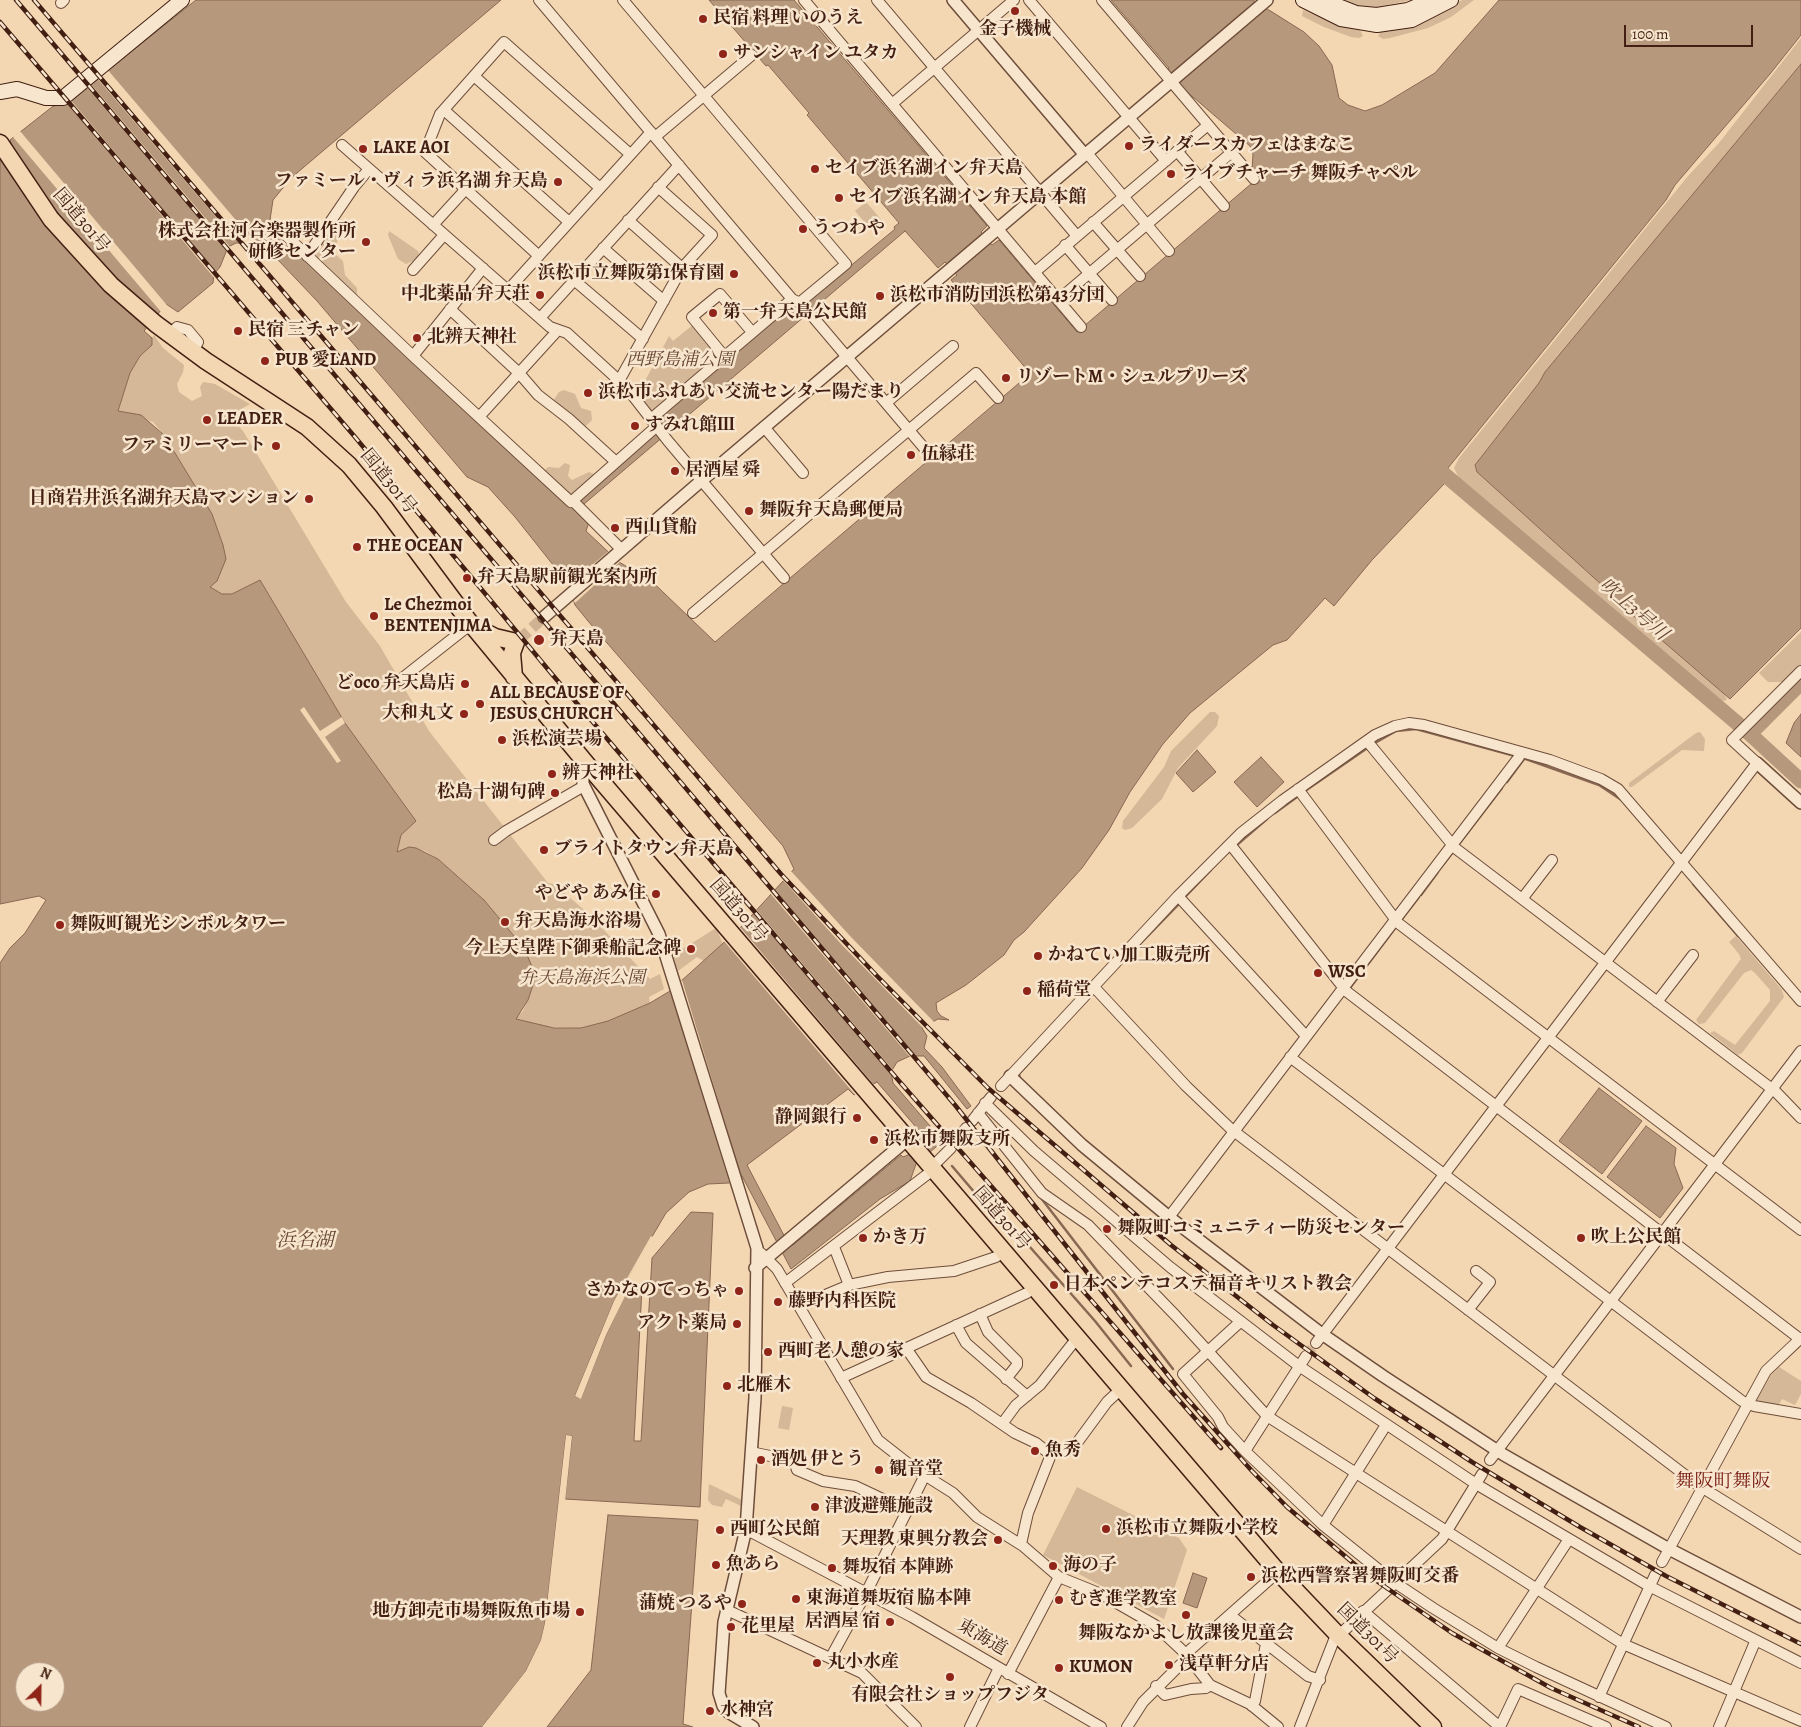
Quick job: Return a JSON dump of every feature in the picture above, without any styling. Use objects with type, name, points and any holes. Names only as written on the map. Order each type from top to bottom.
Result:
[{"type":"highway","name":"国道301号","points":[[1,144],[34,195],[70,242],[111,285],[156,324],[193,352],[307,427],[339,454],[380,501],[471,624],[590,768],[1121,1390],[1278,1572],[1433,1727]]},
{"type":"highway","points":[[471,624],[495,637],[518,641],[512,653],[514,677]]},
{"type":"main road","points":[[1303,0],[1341,19],[1369,20],[1389,24],[1412,20],[1451,0]]},
{"type":"main road","points":[[1323,0],[1369,20],[1398,13],[1431,0]]},
{"type":"main road","points":[[0,92],[17,89],[46,98],[63,98],[177,1]]},
{"type":"street","points":[[539,0],[653,135],[930,455]]},
{"type":"street","points":[[576,504],[616,462],[658,427],[724,356],[752,332],[797,302],[846,264],[623,0]]},
{"type":"street","points":[[804,0],[1082,327]]},
{"type":"street","points":[[877,0],[1077,236]]},
{"type":"street","points":[[953,0],[1169,251]]},
{"type":"street","points":[[892,104],[1014,0]]},
{"type":"street","points":[[1029,0],[1166,160]]},
{"type":"street","points":[[1102,0],[1254,179]]},
{"type":"street","points":[[544,617],[764,427],[1267,0]]},
{"type":"street","points":[[539,256],[425,152],[444,110],[504,42],[630,154]]},
{"type":"street","points":[[508,290],[630,154],[704,96],[752,55]]},
{"type":"street","points":[[474,76],[600,188]]},
{"type":"street","points":[[444,110],[569,222]]},
{"type":"street","points":[[1034,272],[1208,124]]},
{"type":"street","points":[[342,145],[550,327],[567,333],[619,381],[784,578]]},
{"type":"street","points":[[1177,151],[1224,206]]},
{"type":"street","points":[[1058,300],[1232,152]]},
{"type":"street","points":[[540,318],[679,165]]},
{"type":"street","points":[[307,256],[354,186],[370,169]]},
{"type":"street","points":[[619,381],[682,268],[712,234],[658,187]]},
{"type":"street","points":[[434,225],[465,190]]},
{"type":"street","points":[[628,220],[682,268]]},
{"type":"street","points":[[1093,222],[1140,276]]},
{"type":"street","points":[[276,224],[412,356],[576,504],[619,552]]},
{"type":"street","points":[[413,270],[444,235]]},
{"type":"street","points":[[1066,246],[1112,300]]},
{"type":"street","points":[[603,248],[664,301]]},
{"type":"street","points":[[412,356],[482,268]]},
{"type":"street","points":[[574,280],[644,339]]},
{"type":"street","points":[[724,356],[688,314],[720,294],[752,332]]},
{"type":"street","points":[[450,309],[519,373],[538,395],[570,419],[616,462]]},
{"type":"street","points":[[479,417],[558,330]]},
{"type":"street","points":[[886,403],[953,346]]},
{"type":"street","points":[[693,613],[976,373],[998,398]]},
{"type":"street","points":[[764,427],[803,473]]},
{"type":"street","points":[[400,680],[471,624]]},
{"type":"street","points":[[1801,671],[1732,740],[1801,803]]},
{"type":"street","points":[[1001,1086],[1178,896],[1230,844],[1298,789],[1367,741],[1395,726],[1417,724],[1521,752],[1584,773],[1618,789],[1801,1001]]},
{"type":"street","points":[[1367,741],[1452,844],[1772,1089],[1801,1118]]},
{"type":"street","points":[[1169,1217],[1521,752]]},
{"type":"street","points":[[1319,1338],[1757,763]]},
{"type":"street","points":[[590,768],[582,778],[584,786],[654,921],[676,985],[757,1248],[755,1268],[755,1373],[746,1532],[727,1610],[720,1673],[720,1700],[728,1712],[753,1727]]},
{"type":"street","points":[[494,840],[506,831],[584,786]]},
{"type":"street","points":[[1298,789],[1395,919],[1801,1230]]},
{"type":"street","points":[[1230,844],[1343,988],[1801,1338],[1766,1371],[1662,1562]]},
{"type":"street","points":[[1522,899],[1552,860]]},
{"type":"street","points":[[1178,896],[1306,1036]]},
{"type":"street","points":[[1658,1002],[1693,955]]},
{"type":"street","points":[[1093,986],[1186,1086],[1234,1131],[1702,1488],[1801,1549]]},
{"type":"street","points":[[1493,1455],[1801,1051]]},
{"type":"street","points":[[1290,1057],[1748,1404],[1801,1414]]},
{"type":"street","points":[[1010,1076],[1082,1144],[1319,1338],[1493,1455],[1801,1617]]},
{"type":"street","points":[[785,1283],[834,1247],[930,1166],[954,1144],[988,1100],[1034,1151],[1104,1211],[1170,1267],[1299,1366],[1476,1484],[1649,1586],[1755,1642],[1801,1663]]},
{"type":"street","points":[[978,1112],[1042,1193],[1088,1225],[1267,1416],[1623,1644],[1801,1720]]},
{"type":"street","points":[[755,1268],[910,1143]]},
{"type":"street","points":[[834,1247],[849,1285]]},
{"type":"street","points":[[757,1248],[785,1283],[878,1440],[953,1493],[977,1517],[1020,1544],[1059,1577],[1101,1594],[1150,1621],[1187,1655],[1210,1685],[1252,1706],[1278,1727]]},
{"type":"street","points":[[799,1306],[849,1285],[888,1277],[954,1271],[996,1257],[1003,1251]]},
{"type":"street","points":[[1468,1310],[1490,1282],[1476,1271]]},
{"type":"street","points":[[841,1378],[1027,1293],[1034,1287]]},
{"type":"street","points":[[980,1314],[988,1332],[1017,1361],[1018,1365],[1006,1379]]},
{"type":"street","points":[[1240,1322],[1183,1374],[1218,1417],[1223,1427],[1245,1451],[1323,1525],[1394,1582],[1433,1608],[1498,1648],[1599,1698],[1666,1727]]},
{"type":"street","points":[[956,1326],[966,1343],[1027,1396]]},
{"type":"street","points":[[1002,1424],[1016,1405],[1040,1385],[1077,1338]]},
{"type":"street","points":[[906,1348],[926,1377],[972,1403],[1015,1433],[1036,1443],[1050,1455]]},
{"type":"street","points":[[1245,1451],[1306,1356]]},
{"type":"street","points":[[1020,1544],[1028,1513],[1050,1455],[1057,1449],[1071,1451],[1107,1402],[1121,1390]]},
{"type":"street","points":[[1323,1525],[1386,1425]]},
{"type":"street","points":[[751,1452],[794,1461],[797,1470],[823,1481],[855,1486],[906,1510]]},
{"type":"street","points":[[1300,1727],[1320,1680],[1326,1659],[1338,1634],[1442,1539],[1482,1474]]},
{"type":"street","points":[[831,1657],[866,1593],[925,1475]]},
{"type":"street","name":"東海道","points":[[746,1532],[753,1533],[866,1593],[1101,1727]]},
{"type":"street","points":[[1498,1648],[1569,1539]]},
{"type":"street","points":[[1127,1727],[1138,1708],[1156,1686],[1170,1676],[1187,1655],[1278,1572]]},
{"type":"street","points":[[1599,1698],[1655,1575]]},
{"type":"street","points":[[1008,1674],[1059,1577]]},
{"type":"street","points":[[727,1610],[862,1673],[916,1727]]},
{"type":"street","points":[[1363,1611],[1500,1727],[1518,1689],[1606,1727]]},
{"type":"street","points":[[1230,1615],[1308,1676],[1320,1680]]},
{"type":"street","points":[[1719,1727],[1755,1642]]},
{"type":"street","points":[[1252,1706],[1255,1701],[1266,1644]]},
{"type":"street","points":[[970,1727],[999,1668]]},
{"type":"street","points":[[1156,1686],[1165,1695],[1191,1688],[1206,1688],[1210,1685]]},
{"type":"green space","points":[[1343,0],[1411,0],[1377,7],[1358,5]]},
{"type":"green space","points":[[1462,0],[1474,0],[1451,17],[1428,28],[1390,38],[1383,39],[1378,36],[1381,31],[1402,29],[1425,21]]},
{"type":"green space","points":[[1303,10],[1339,25],[1360,30],[1363,36],[1359,38],[1351,37],[1324,27],[1302,16]]},
{"type":"green space","points":[[1801,38],[1801,64],[1545,372],[1539,383],[1475,465],[1477,472],[1613,595],[1629,612],[1724,694],[1727,699],[1725,701],[1719,700],[1459,478],[1454,468],[1459,458],[1688,176],[1719,143]]},
{"type":"green space","points":[[866,202],[885,224],[874,233],[855,211]]},
{"type":"green space","points":[[328,231],[339,236],[334,253],[343,261],[345,275],[357,288],[357,294],[354,295],[313,257],[314,251]]},
{"type":"green space","points":[[389,231],[418,251],[419,254],[415,260],[406,264],[398,259],[388,235]]},
{"type":"green space","name":"西野島浦公園","points":[[694,324],[718,356],[655,410],[651,410],[638,394],[669,336],[673,341]]},
{"type":"green space","name":"弁天島海浜公園","points":[[154,335],[163,348],[184,365],[177,384],[179,392],[192,401],[202,396],[200,387],[203,382],[215,384],[250,404],[229,416],[243,431],[346,602],[380,646],[429,731],[548,883],[554,884],[589,914],[650,979],[660,974],[664,989],[649,997],[650,1003],[608,1021],[581,1028],[541,1027],[515,1019],[523,1011],[534,976],[524,948],[484,900],[438,859],[425,851],[409,847],[397,852],[401,835],[416,821],[345,723],[260,580],[232,594],[222,594],[210,587],[223,545],[212,514],[164,435],[153,422],[118,411],[130,373],[140,356],[152,345]]},
{"type":"green space","points":[[564,390],[575,394],[581,408],[591,411],[592,420],[587,425],[583,426],[553,401],[559,392]]},
{"type":"green space","points":[[565,463],[570,465],[568,476],[572,480],[589,472],[594,474],[594,477],[574,495],[569,496],[544,471],[548,467],[559,468]]},
{"type":"green space","points":[[1801,632],[1801,665],[1784,682],[1768,682],[1759,673]]},
{"type":"green space","points":[[1210,712],[1215,712],[1219,716],[1217,726],[1178,768],[1162,799],[1132,828],[1125,830],[1122,828],[1123,821],[1164,767],[1171,751]]},
{"type":"green space","points":[[1700,732],[1705,739],[1704,751],[1682,750],[1632,787],[1629,787],[1629,783],[1696,733]]},
{"type":"green space","points":[[716,928],[723,944],[704,961],[697,957],[678,971],[673,955]]},
{"type":"green space","points":[[1736,936],[1782,990],[1784,997],[1742,1053],[1738,1055],[1710,1033],[1714,1031],[1735,1045],[1770,1001],[1770,990],[1755,973],[1751,970],[1744,973],[1705,1023],[1699,1024],[1696,1020],[1741,959],[1729,942]]},
{"type":"green space","points":[[1779,1367],[1801,1381],[1801,1394],[1795,1405],[1782,1399],[1778,1406],[1755,1403],[1771,1375]]},
{"type":"green space","points":[[782,1406],[793,1408],[789,1430],[778,1428]]},
{"type":"green space","points":[[709,1484],[742,1500],[741,1506],[726,1499],[722,1507],[712,1505],[708,1500]]},
{"type":"green space","points":[[1077,1487],[1179,1538],[1187,1550],[1164,1619],[1043,1555]]},
{"type":"water","name":"浜名湖","points":[[196,0],[501,0],[291,178],[273,200],[270,220],[273,226],[570,506],[662,425],[660,417],[790,306],[801,307],[895,229],[894,227],[899,223],[807,115],[809,113],[709,0],[794,0],[987,226],[981,232],[992,245],[999,240],[1077,332],[1258,178],[1252,171],[1253,154],[1250,146],[1179,85],[1166,70],[1169,68],[1111,0],[1253,0],[1304,32],[1319,46],[1332,65],[1339,98],[1348,105],[1365,111],[1382,105],[1435,73],[1499,0],[1801,0],[1801,35],[1675,185],[1666,200],[1448,468],[1444,484],[1372,560],[1334,606],[1325,598],[1287,640],[1273,645],[1190,713],[1163,744],[1130,792],[1109,830],[1082,868],[1024,932],[1014,940],[1004,955],[966,985],[936,1003],[937,1011],[941,1016],[949,1020],[938,1019],[922,1028],[927,1036],[924,1048],[942,1067],[971,1106],[967,1109],[924,1056],[910,1056],[897,1062],[891,1072],[893,1083],[943,1141],[916,1164],[910,1181],[880,1199],[791,1269],[742,1176],[729,1183],[708,1184],[689,1192],[666,1213],[614,1301],[575,1396],[581,1398],[606,1335],[629,1286],[642,1287],[634,1441],[641,1441],[652,1258],[691,1212],[713,1213],[700,1507],[565,1499],[572,1436],[566,1435],[545,1623],[541,1640],[526,1671],[482,1727],[0,1727],[0,963],[10,948],[25,933],[46,900],[39,896],[0,904],[0,151],[11,143],[10,140],[52,107],[72,99]],"holes":[[[905,231],[938,268],[945,262],[957,275],[951,280],[1029,372],[1025,378],[715,642],[638,568],[634,571],[619,562],[586,531],[589,522],[577,510]],[[260,241],[317,301],[467,477],[488,487],[515,517],[569,585],[575,605],[588,621],[783,846],[794,869],[741,927],[670,991],[650,1003],[608,1021],[581,1028],[554,1028],[516,1019],[528,1000],[534,982],[533,969],[524,948],[484,900],[438,859],[416,848],[409,847],[397,852],[401,835],[416,821],[345,723],[260,580],[232,594],[222,594],[210,587],[217,581],[226,559],[212,514],[164,435],[141,415],[118,411],[130,373],[140,356],[152,345],[152,338],[144,331],[166,304],[178,312],[213,283],[214,274],[220,267],[228,247],[236,243],[256,244]],[[877,1082],[922,1134],[921,1137],[908,1155],[903,1157],[901,1155],[793,1245],[789,1245],[747,1165],[848,1089],[854,1095]]]},
{"type":"water","points":[[1801,64],[1801,628],[1730,699],[1629,612],[1613,595],[1477,472],[1475,465],[1539,383],[1545,372]]},
{"type":"water","points":[[1801,714],[1801,757],[1786,743],[1794,723]]},
{"type":"water","points":[[1197,750],[1216,772],[1193,792],[1176,773]]},
{"type":"water","points":[[1261,757],[1284,782],[1257,807],[1234,782]]},
{"type":"water","points":[[1599,1088],[1642,1121],[1602,1174],[1559,1141]]},
{"type":"water","points":[[1646,1126],[1676,1148],[1674,1164],[1683,1188],[1660,1218],[1607,1177]]},
{"type":"water","points":[[608,1515],[698,1520],[683,1724],[693,1727],[547,1727],[591,1670]]},
{"type":"water","points":[[1193,1573],[1207,1578],[1197,1608],[1183,1603]]},
{"type":"pier","points":[[107,69],[258,246],[240,245],[96,77]]},
{"type":"pier","points":[[90,83],[231,248],[228,253],[86,86]]},
{"type":"pier","points":[[69,98],[217,273],[216,280],[65,101]]},
{"type":"pier","points":[[20,131],[171,310],[167,307],[162,313],[13,137]]},
{"type":"pier","points":[[610,550],[622,560],[575,603],[567,586]]},
{"type":"pier","points":[[304,707],[320,731],[342,717],[345,723],[325,737],[341,761],[337,763],[300,710]]},
{"type":"pier","points":[[790,870],[851,937],[935,1023],[925,1030],[842,945],[782,879]]},
{"type":"pier","points":[[773,889],[917,1058],[911,1058],[770,893]]},
{"type":"pier","points":[[755,908],[894,1071],[896,1081],[752,912]]},
{"type":"pier","points":[[739,926],[875,1086],[857,1097],[723,940]]},
{"type":"pier","points":[[682,980],[741,1176],[730,1185],[670,991]]},
{"type":"pier","points":[[651,1236],[653,1237],[632,1272],[602,1334],[578,1395],[618,1303],[627,1285],[631,1284],[606,1335],[581,1399],[575,1396],[614,1301]]},
{"type":"pier","points":[[566,1435],[572,1436],[565,1502],[563,1499],[569,1438],[548,1623],[543,1640],[528,1672],[485,1727],[482,1727],[526,1671],[541,1640],[545,1623]]},
{"type":"waterway","name":"吹上3号川","points":[[1436,461],[1438,469],[1750,734],[1801,781]]},
{"type":"waterway","points":[[1750,734],[1801,683]]},
{"type":"waterway","name":"吹上3号川","points":[[1715,711],[1719,708]]},
{"type":"waterway","points":[[1375,743],[1396,731],[1416,729],[1515,756]]},
{"type":"waterway","points":[[1305,791],[1366,749]]},
{"type":"waterway","name":"吹上3号川","points":[[1767,758],[1770,753]]},
{"type":"waterway","points":[[1523,758],[1599,785],[1620,799]]},
{"type":"waterway","points":[[1507,782],[1524,759]]},
{"type":"waterway","points":[[1459,844],[1502,788]]},
{"type":"waterway","points":[[1275,813],[1297,797]]},
{"type":"waterway","points":[[1238,844],[1267,819]]},
{"type":"waterway","points":[[1439,870],[1453,852]]},
{"type":"waterway","points":[[1186,896],[1211,870]]},
{"type":"waterway","points":[[1421,895],[1438,872]]},
{"type":"waterway","points":[[1693,884],[1738,936]]},
{"type":"waterway","points":[[1402,919],[1419,897]]},
{"type":"waterway","points":[[1139,945],[1179,904]]},
{"type":"waterway","points":[[1350,988],[1396,927]]},
{"type":"waterway","points":[[1020,1079],[1019,1074],[1054,1036]]},
{"type":"waterway","points":[[952,1166],[993,1214],[997,1214],[1015,1230],[1095,1321],[1131,1366]]},
{"type":"waterway","points":[[1041,1198],[1173,1369]]},
{"type":"tunnel","points":[[520,639],[544,617]]},
{"type":"tunnel","points":[[1306,1356],[1316,1343]]},
{"type":"railway","points":[[16,0],[955,1105],[1183,1394],[1252,1471],[1287,1507],[1365,1573],[1452,1633],[1551,1688],[1639,1727]]},
{"type":"railway","points":[[34,0],[781,874],[877,976],[988,1088],[1171,1245],[1273,1325],[1374,1398],[1472,1462],[1580,1527],[1666,1576],[1801,1644]]},
{"type":"railway","points":[[0,22],[355,437],[551,673],[899,1081],[1221,1448]]},
{"type":"place","name":"金子機械","points":[[1015,11]]},
{"type":"place","name":"民宿 料理 いのうえ","points":[[703,19]]},
{"type":"place","name":"サンシャイン ユタカ","points":[[723,54]]},
{"type":"place","name":"ライダースカフェはまなこ","points":[[1129,146]]},
{"type":"place","name":"LAKE AOI","points":[[363,149]]},
{"type":"place","name":"セイブ浜名湖イン弁天島","points":[[815,169]]},
{"type":"place","name":"ライブチャーチ 舞阪チャペル","points":[[1171,174]]},
{"type":"place","name":"ファミール・ヴィラ浜名湖 弁天島","points":[[558,182]]},
{"type":"place","name":"セイブ浜名湖イン弁天島 本館","points":[[839,198]]},
{"type":"place","name":"うつわや","points":[[803,229]]},
{"type":"place","name":"株式会社河合楽器製作所 研修センター","points":[[366,242]]},
{"type":"place","name":"浜松市立舞阪第1保育園","points":[[734,274]]},
{"type":"place","name":"中北薬品 弁天荘","points":[[540,295]]},
{"type":"place","name":"浜松市消防団浜松第43分団","points":[[880,296]]},
{"type":"place","name":"第一弁天島公民館","points":[[713,313]]},
{"type":"place","name":"民宿 三チャン","points":[[238,331]]},
{"type":"place","name":"北辨天神社","points":[[417,338]]},
{"type":"place","name":"PUB 愛LAND","points":[[265,361]]},
{"type":"place","name":"リゾートM・シュルプリーズ","points":[[1006,378]]},
{"type":"place","name":"浜松市ふれあい交流センター陽だまり","points":[[588,393]]},
{"type":"place","name":"LEADER","points":[[207,420]]},
{"type":"place","name":"すみれ館Ⅲ","points":[[635,426]]},
{"type":"place","name":"ファミリーマート","points":[[276,446]]},
{"type":"place","name":"伍縁荘","points":[[911,455]]},
{"type":"place","name":"居酒屋 舜","points":[[675,471]]},
{"type":"place","name":"日商岩井浜名湖弁天島マンション","points":[[309,499]]},
{"type":"place","name":"舞阪弁天島郵便局","points":[[749,511]]},
{"type":"place","name":"西山貸船","points":[[615,528]]},
{"type":"place","name":"THE OCEAN","points":[[357,547]]},
{"type":"place","name":"弁天島駅前観光案内所","points":[[467,578]]},
{"type":"place","name":"Le Chezmoi BENTENJIMA","points":[[374,616]]},
{"type":"place","name":"弁天島","points":[[539,640]]},
{"type":"place","name":"どoco 弁天島店","points":[[465,684]]},
{"type":"place","name":"ALL BECAUSE OF JESUS CHURCH","points":[[480,704]]},
{"type":"place","name":"大和丸文","points":[[464,714]]},
{"type":"place","name":"浜松演芸場","points":[[502,740]]},
{"type":"place","name":"辨天神社","points":[[552,774]]},
{"type":"place","name":"松島十湖句碑","points":[[555,793]]},
{"type":"place","name":"ブライトタウン弁天島","points":[[544,850]]},
{"type":"place","name":"やどや あみ住","points":[[656,894]]},
{"type":"place","name":"弁天島海水浴場","points":[[505,922]]},
{"type":"place","name":"舞阪町観光シンボルタワー","points":[[60,925]]},
{"type":"place","name":"今上天皇陛下御乗船記念碑","points":[[691,949]]},
{"type":"place","name":"かねてい加工販売所","points":[[1038,956]]},
{"type":"place","name":"WSC","points":[[1318,973]]},
{"type":"place","name":"稲荷堂","points":[[1027,991]]},
{"type":"place","name":"静岡銀行","points":[[857,1118]]},
{"type":"place","name":"浜松市舞阪支所","points":[[874,1140]]},
{"type":"place","name":"舞阪町コミュニティー防災センター","points":[[1107,1229]]},
{"type":"place","name":"かき万","points":[[863,1238]]},
{"type":"place","name":"吹上公民館","points":[[1581,1238]]},
{"type":"place","name":"日本ペンテコステ福音キリスト教会","points":[[1054,1285]]},
{"type":"place","name":"さかなのてっちゃ","points":[[739,1291]]},
{"type":"place","name":"藤野内科医院","points":[[778,1302]]},
{"type":"place","name":"アクト薬局","points":[[737,1324]]},
{"type":"place","name":"西町老人憩の家","points":[[768,1352]]},
{"type":"place","name":"北雁木","points":[[727,1386]]},
{"type":"place","name":"魚秀","points":[[1035,1451]]},
{"type":"place","name":"酒処 伊とう","points":[[761,1460]]},
{"type":"place","name":"観音堂","points":[[879,1470]]},
{"type":"place","name":"津波避難施設","points":[[815,1507]]},
{"type":"place","name":"浜松市立舞阪小学校","points":[[1106,1529]]},
{"type":"place","name":"西町公民館","points":[[720,1530]]},
{"type":"place","name":"天理教 東興分教会","points":[[998,1540]]},
{"type":"place","name":"魚あら","points":[[716,1565]]},
{"type":"place","name":"海の子","points":[[1053,1566]]},
{"type":"place","name":"舞坂宿 本陣跡","points":[[832,1568]]},
{"type":"place","name":"浜松西警察署舞阪町交番","points":[[1251,1577]]},
{"type":"place","name":"東海道舞坂宿 脇本陣","points":[[796,1599]]},
{"type":"place","name":"むぎ進学教室","points":[[1059,1600]]},
{"type":"place","name":"蒲焼 つるや","points":[[742,1604]]},
{"type":"place","name":"地方卸売市場舞阪魚市場","points":[[580,1612]]},
{"type":"place","name":"舞阪なかよし放課後児童会","points":[[1186,1615]]},
{"type":"place","name":"居酒屋 宿","points":[[890,1622]]},
{"type":"place","name":"花里屋","points":[[731,1627]]},
{"type":"place","name":"丸小水産","points":[[817,1663]]},
{"type":"place","name":"浅草軒分店","points":[[1169,1665]]},
{"type":"place","name":"KUMON","points":[[1059,1668]]},
{"type":"place","name":"有限会社ショップフジタ","points":[[950,1677]]},
{"type":"place","name":"水神宮","points":[[710,1711]]},
{"type":"district","name":"舞阪町舞阪","points":[[1723,1482]]}]
